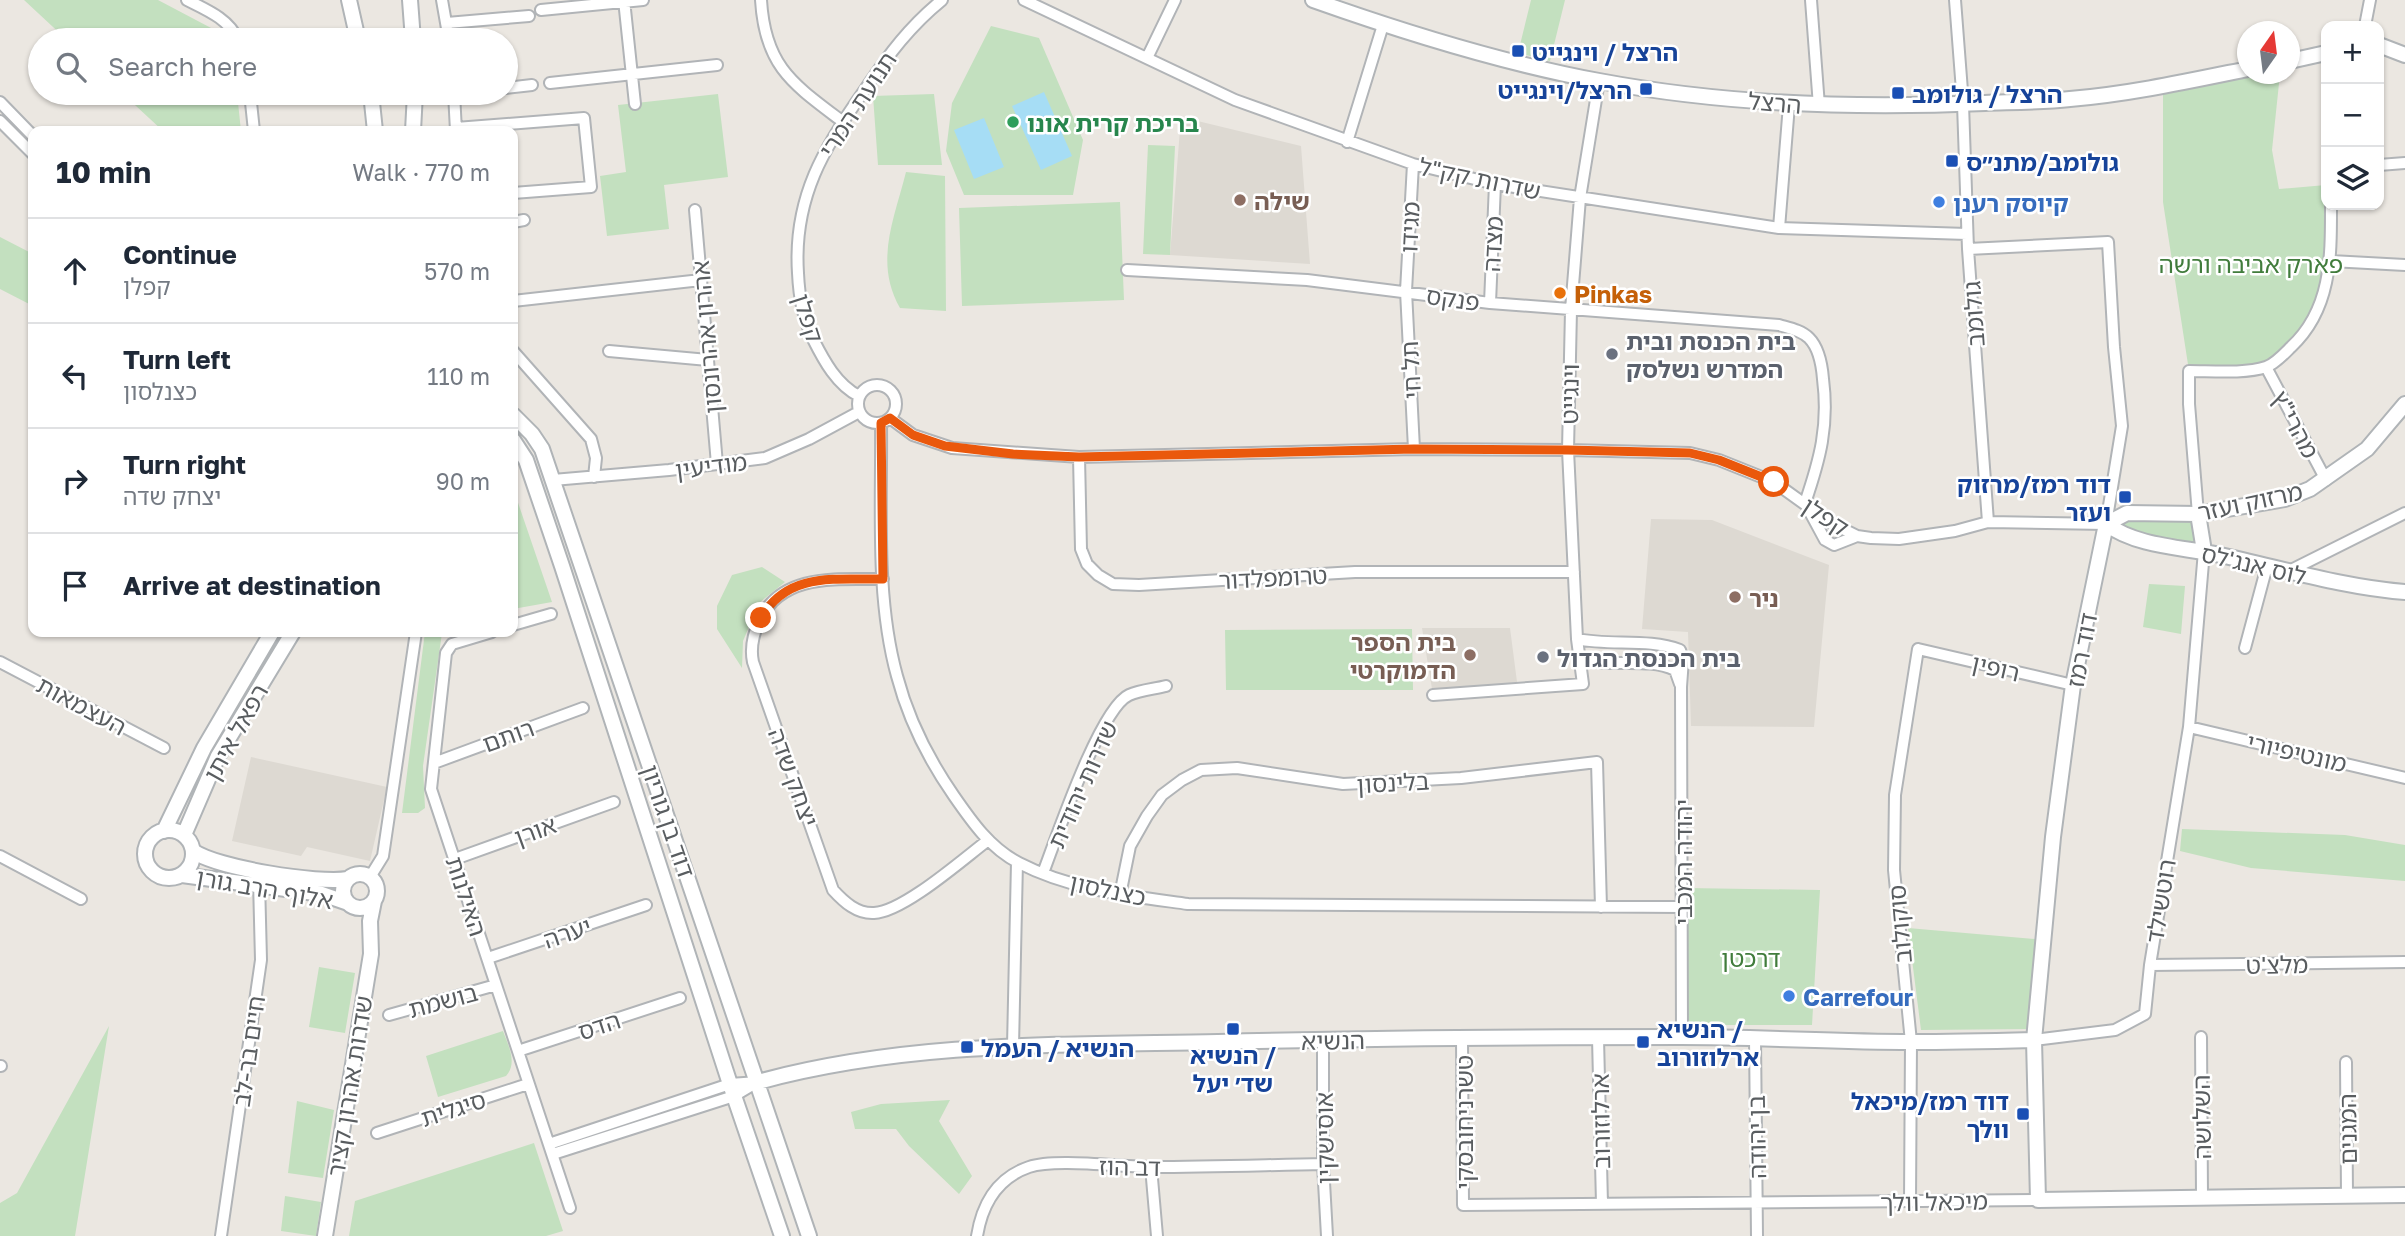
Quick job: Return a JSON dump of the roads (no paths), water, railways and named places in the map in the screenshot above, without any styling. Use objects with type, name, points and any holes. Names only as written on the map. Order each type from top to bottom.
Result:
[{"type":"street","points":[[187,0],[221,18],[230,28]]},
{"type":"street","points":[[349,0],[355,28]]},
{"type":"street","points":[[410,0],[412,28]]},
{"type":"street","points":[[442,0],[448,28]]},
{"type":"street","points":[[541,10],[643,0]]},
{"type":"street","points":[[761,0],[766,34],[775,59],[803,92],[843,122]]},
{"type":"street","name":"תנועת המרי","points":[[799,224],[810,181],[824,150],[902,36],[942,0]]},
{"type":"street","name":"שדרות קק\"ל","points":[[1024,0],[1235,100],[1413,164],[1495,184],[1779,228],[1967,234]]},
{"type":"street","points":[[1146,58],[1175,0]]},
{"type":"street","name":"הרצל","points":[[1313,0],[1383,25],[1502,59],[1599,81],[1789,105],[1963,104],[2070,99],[2163,87],[2237,71]]},
{"type":"street","points":[[1811,0],[1819,106]]},
{"type":"street","name":"גולומב","points":[[1955,0],[1963,104],[1967,234],[1988,523]]},
{"type":"street","points":[[2366,21],[2370,0]]},
{"type":"street","points":[[624,1],[635,104]]},
{"type":"street","points":[[447,23],[529,16]]},
{"type":"street","points":[[1347,142],[1383,25]]},
{"type":"street","points":[[2384,48],[2405,55]]},
{"type":"street","points":[[2300,59],[2321,54]]},
{"type":"street","points":[[550,83],[717,65]]},
{"type":"street","name":"וינגייט","points":[[1433,695],[1583,684],[1577,639],[1568,450],[1571,310],[1580,198],[1599,81]]},
{"type":"street","points":[[518,87],[532,85]]},
{"type":"street","points":[[0,102],[28,131]]},
{"type":"street","points":[[251,105],[253,126]]},
{"type":"street","points":[[372,105],[374,126]]},
{"type":"street","points":[[413,126],[414,105]]},
{"type":"street","points":[[455,105],[456,126]]},
{"type":"street","points":[[1779,228],[1789,105]]},
{"type":"street","points":[[499,126],[584,118],[591,187],[518,193]]},
{"type":"street","points":[[0,121],[28,149]]},
{"type":"street","points":[[2384,165],[2405,163]]},
{"type":"street","name":"מגידו","points":[[1406,291],[1413,164]]},
{"type":"street","name":"מצדה","points":[[1490,303],[1495,184]]},
{"type":"street","name":"אהרון אהרונסון","points":[[695,210],[717,464]]},
{"type":"street","name":"מהרי\"ץ","points":[[2198,514],[2189,372],[2266,367],[2286,352],[2306,331],[2323,298],[2331,261],[2331,210]]},
{"type":"street","name":"קפלן","points":[[799,224],[796,260],[799,294],[806,321],[832,373],[848,390],[859,396]]},
{"type":"street","name":"דוד רמז","points":[[1968,249],[2108,242],[2122,426],[2106,524],[2073,685],[2053,837],[2034,1040],[2038,1200]]},
{"type":"street","points":[[2331,261],[2405,265]]},
{"type":"street","name":"פנקס","points":[[1127,270],[1307,280],[1490,303],[1779,325],[1797,330],[1810,339],[1822,368],[1826,427],[1818,464],[1805,503]]},
{"type":"street","points":[[518,301],[701,280]]},
{"type":"street","name":"תל חי","points":[[1406,291],[1414,449]]},
{"type":"street","points":[[609,351],[708,360]]},
{"type":"street","points":[[518,357],[591,439],[596,458],[594,477]]},
{"type":"street","name":"מהרי\"ץ","points":[[2266,367],[2326,480]]},
{"type":"street","points":[[885,387],[896,404],[886,420],[866,420],[859,412],[859,396],[867,388],[885,387]]},
{"type":"street","name":"מרזוק ועזר","points":[[2106,524],[2127,513],[2198,514],[2285,499],[2311,489],[2367,449],[2405,404]]},
{"type":"street","name":"מודיעין","points":[[553,480],[765,458],[809,439],[859,412]]},
{"type":"street","name":"דוד בן גוריון","points":[[518,420],[532,434],[541,449],[553,480],[809,1236]]},
{"type":"street","name":"קפלן","points":[[886,420],[913,435],[952,448],[1079,457],[1414,449],[1690,453],[1735,466],[1774,482],[1832,523],[1857,536],[1899,538],[1955,531],[1988,523],[2106,524]]},
{"type":"street","name":"כצנלסון","points":[[886,420],[883,579],[887,625],[897,677],[917,729],[943,780],[987,841],[1017,862],[1043,873],[1120,895],[1188,904],[1682,907]]},
{"type":"street","name":"דוד בן גוריון","points":[[518,448],[526,460],[562,566],[782,1236]]},
{"type":"street","name":"טרומפלדור","points":[[1079,457],[1081,549],[1087,564],[1113,584],[1139,585],[1355,572],[1574,572]]},
{"type":"street","points":[[1805,503],[1825,540],[1834,545],[1857,536]]},
{"type":"street","points":[[2289,571],[2405,513]]},
{"type":"street","points":[[2198,514],[2204,551]]},
{"type":"street","name":"לוס אנג'לס","points":[[2106,524],[2130,539],[2204,551],[2328,581],[2405,592]]},
{"type":"street","name":"רוטשילד","points":[[1911,1042],[2034,1040],[2115,1030],[2145,1014],[2150,965],[2189,727],[2204,551]]},
{"type":"street","points":[[2245,648],[2267,566]]},
{"type":"street","name":"יצחק שדה","points":[[883,579],[820,580],[798,584],[771,603],[754,634],[753,662],[834,890],[849,905],[860,911],[874,913],[897,908],[987,841]]},
{"type":"street","points":[[518,624],[551,614]]},
{"type":"street","name":"רפאל איתן","points":[[164,831],[204,748],[269,637]]},
{"type":"street","name":"רפאל איתן","points":[[184,835],[218,756],[290,637]]},
{"type":"street","points":[[370,877],[383,856],[415,637]]},
{"type":"street","name":"האילנות","points":[[475,637],[452,644],[446,653],[431,789],[570,1208]]},
{"type":"street","name":"יהודה המכבי","points":[[1577,639],[1595,643],[1667,645],[1680,650],[1683,659],[1682,1037]]},
{"type":"street","name":"רופין","points":[[1919,649],[2073,685]]},
{"type":"street","name":"סוקולוב","points":[[1910,1201],[1911,1042],[1894,870],[1895,795],[1919,649]]},
{"type":"street","points":[[1580,658],[1590,662],[1667,666],[1675,670],[1681,687]]},
{"type":"street","name":"העצמאות","points":[[0,663],[164,748]]},
{"type":"street","name":"שדרות יהודית","points":[[1043,873],[1083,768],[1105,722],[1127,696],[1166,686]]},
{"type":"street","name":"רותם","points":[[434,763],[583,708]]},
{"type":"street","name":"מונטיפיורי","points":[[2189,727],[2405,778]]},
{"type":"street","name":"בלינסון","points":[[1120,895],[1130,846],[1147,816],[1162,795],[1201,770],[1237,768],[1343,785],[1461,778],[1597,762],[1601,906]]},
{"type":"street","name":"אורן","points":[[455,859],[614,802]]},
{"type":"street","points":[[164,831],[184,835],[193,851],[192,862],[182,874],[165,878],[152,871],[145,850],[152,838],[164,831]]},
{"type":"street","name":"אלוף הרב גורן","points":[[193,851],[203,858],[222,864],[321,879],[348,879]]},
{"type":"street","points":[[0,856],[81,899]]},
{"type":"street","name":"שדרות יהודית","points":[[1013,1046],[1017,862]]},
{"type":"street","points":[[250,869],[260,884]]},
{"type":"street","name":"אלוף הרב גורן","points":[[182,874],[322,894],[350,905]]},
{"type":"street","points":[[350,905],[364,908],[374,901],[376,886],[370,877],[358,874],[348,879],[343,894],[350,905],[364,920],[371,936]]},
{"type":"street","name":"חיים בר-לב","points":[[221,1236],[261,960],[260,884]]},
{"type":"street","name":"שדרות אהרון קציר","points":[[325,1236],[372,954],[370,921],[374,901]]},
{"type":"street","name":"יערה","points":[[488,958],[646,905]]},
{"type":"street","name":"מלצ'ט","points":[[2150,965],[2405,962]]},
{"type":"street","name":"בושמת","points":[[390,1015],[496,985]]},
{"type":"street","name":"הדס","points":[[518,1051],[680,998]]},
{"type":"street","name":"הנשיא","points":[[758,1082],[820,1067],[920,1051],[1013,1046],[1682,1037],[1911,1042]]},
{"type":"street","name":"השלושה","points":[[2201,1037],[2202,1197]]},
{"type":"street","name":"טשרניחובסקי","points":[[1462,1038],[1463,1205]]},
{"type":"street","name":"ארלוזורוב","points":[[1598,1038],[1602,1204]]},
{"type":"street","name":"בן יהודה","points":[[1755,1038],[1757,1236]]},
{"type":"street","name":"אוסישקין","points":[[1323,1040],[1327,1236]]},
{"type":"street","name":"המגנים","points":[[2346,1062],[2347,1196]]},
{"type":"street","points":[[551,1149],[758,1082]]},
{"type":"street","name":"סיגלית","points":[[377,1133],[528,1084]]},
{"type":"street","name":"דב הוז","points":[[977,1236],[981,1212],[992,1194],[1008,1178],[1030,1167],[1058,1164],[1151,1167],[1324,1164]]},
{"type":"street","points":[[1151,1167],[1157,1236]]},
{"type":"street","name":"מיכאל וולך","points":[[1463,1205],[2405,1195]]},
{"type":"water","points":[[1044,92],[1072,156],[1041,170],[1012,106]]},
{"type":"water","points":[[984,118],[1004,167],[974,179],[954,130]]},
{"type":"place","name":"הרצל / וינגייט","points":[[1518,51]]},
{"type":"place","name":"הרצל/וינגייט","points":[[1646,89]]},
{"type":"place","name":"הרצל / גולומב","points":[[1898,93]]},
{"type":"place","name":"בריכת קרית אונו","points":[[1013,122]]},
{"type":"place","name":"גולומב/מתנ״ס","points":[[1952,161]]},
{"type":"place","name":"שילה","points":[[1240,200]]},
{"type":"place","name":"קיוסק רענן","points":[[1939,202]]},
{"type":"place","name":"Pinkas","points":[[1560,293]]},
{"type":"place","name":"בית הכנסת ובית המדרש נשלסק","points":[[1612,354]]},
{"type":"place","name":"דוד רמז/מרזוק ועזר","points":[[2125,497]]},
{"type":"place","name":"ניר","points":[[1735,597]]},
{"type":"place","name":"בית הספר הדמוקרטי","points":[[1470,655]]},
{"type":"place","name":"בית הכנסת הגדול","points":[[1543,657]]},
{"type":"place","name":"Carrefour","points":[[1789,996]]},
{"type":"place","name":"הנשיא / שד׳ יעל","points":[[1233,1029]]},
{"type":"place","name":"הנשיא / ארלוזורוב","points":[[1643,1042]]},
{"type":"place","name":"הנשיא / העמל","points":[[967,1047]]},
{"type":"place","name":"דוד רמז/מיכאל וולך","points":[[2023,1114]]},
{"type":"park label","name":"פארק אביבה ורשה","points":[[2251,263]]},
{"type":"park label","name":"דרכטן","points":[[1751,957]]}]
